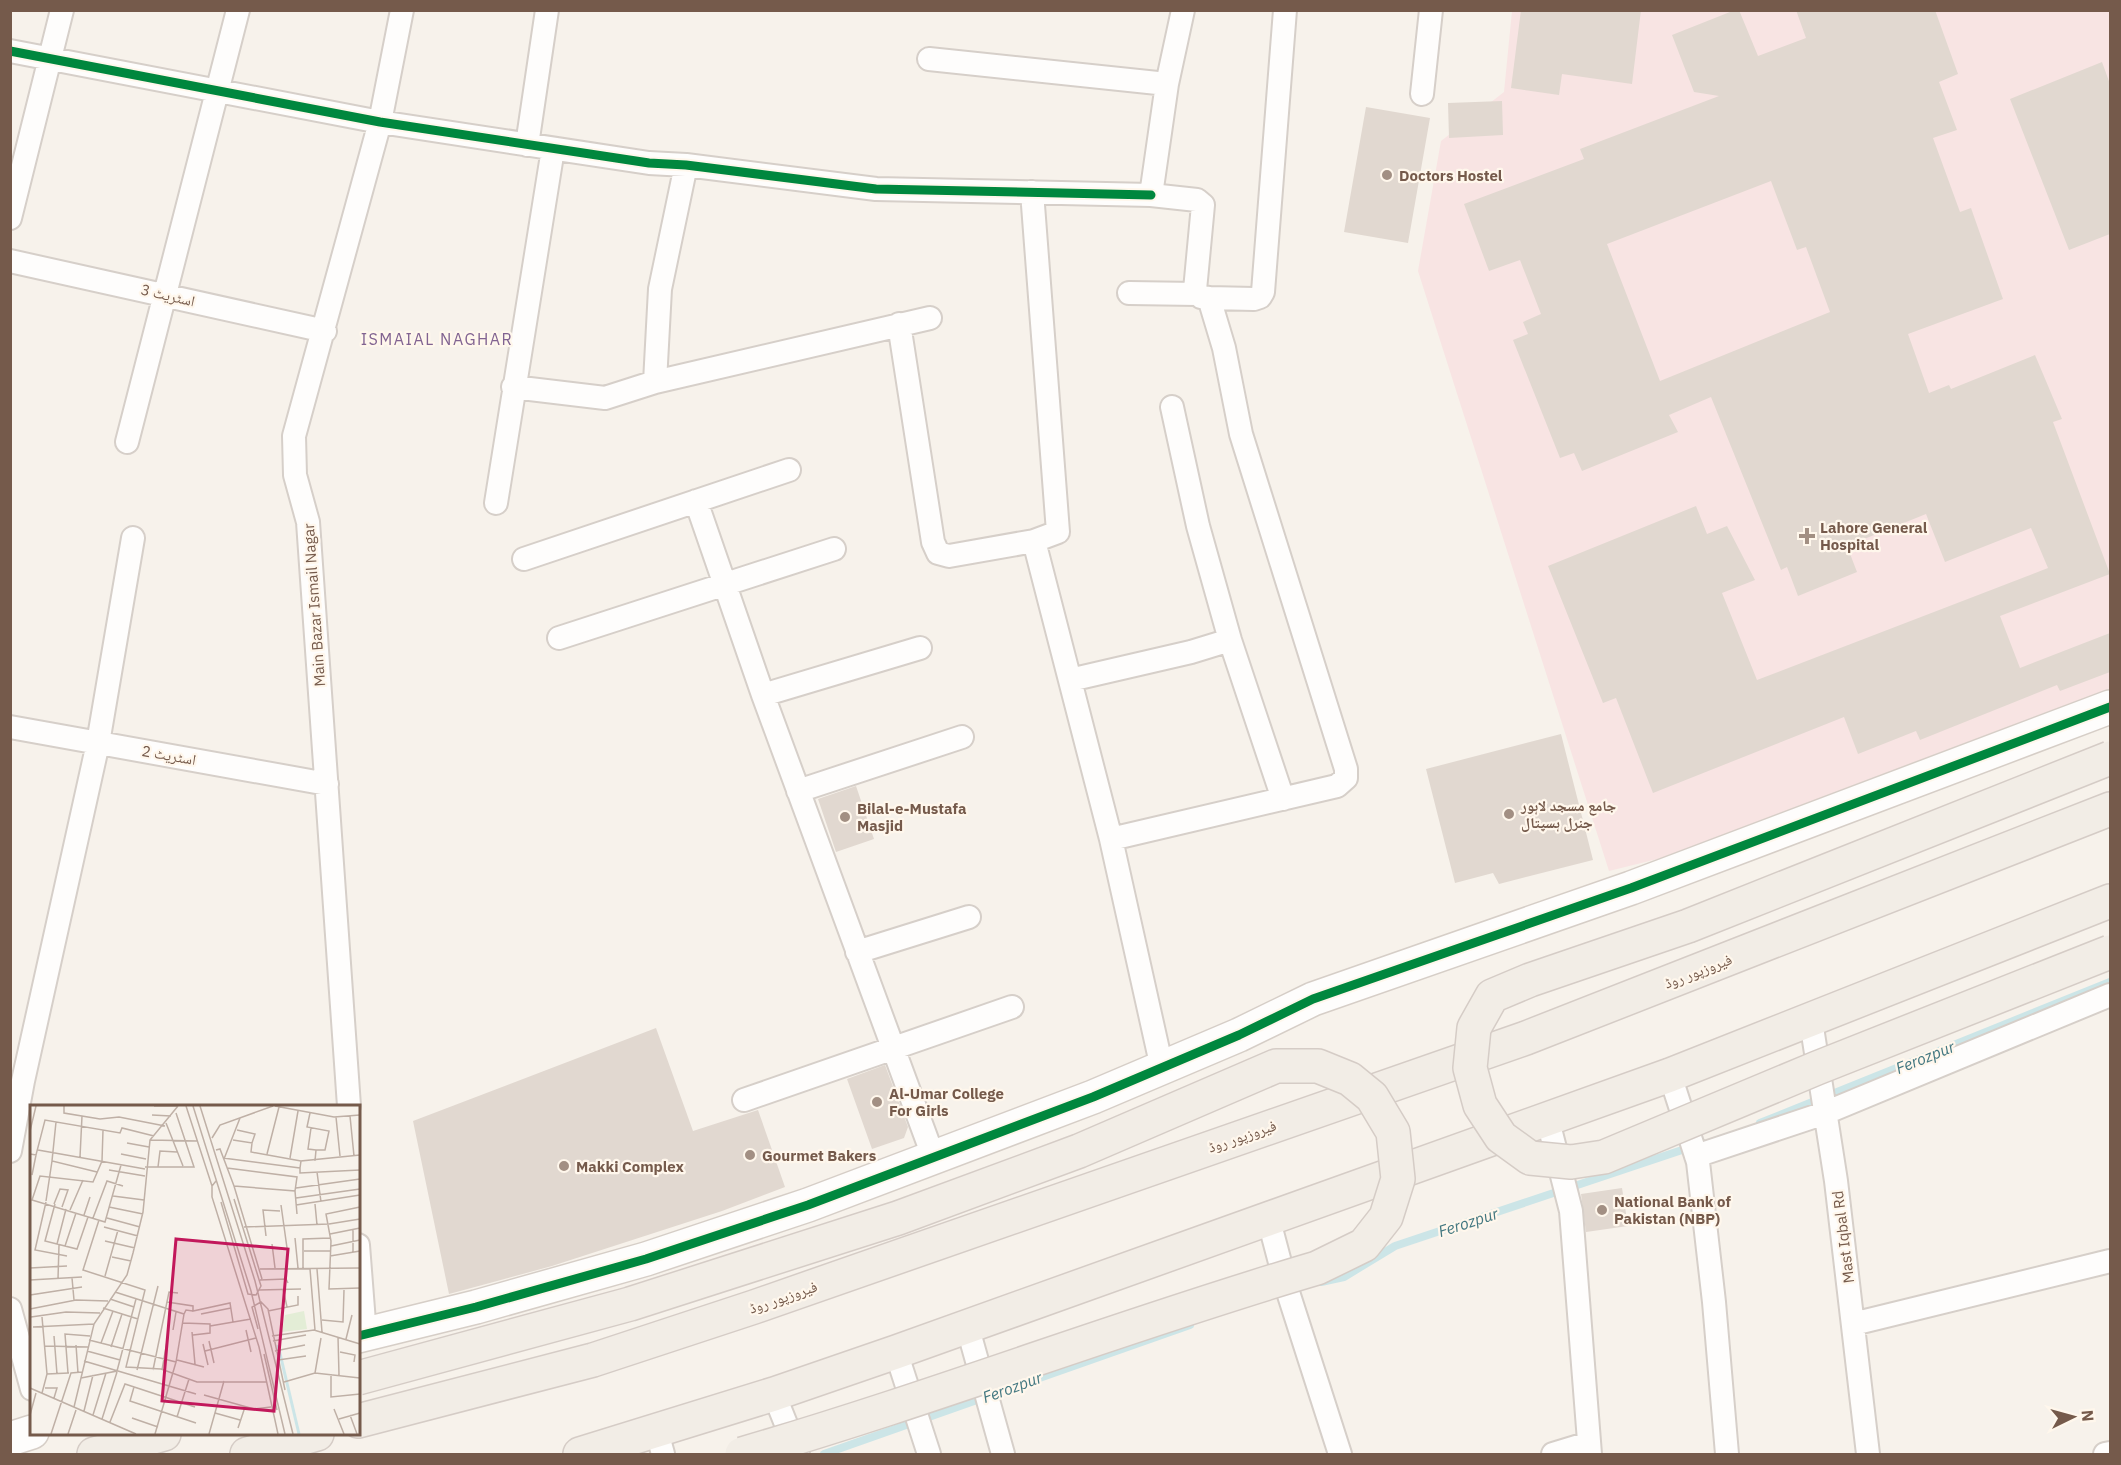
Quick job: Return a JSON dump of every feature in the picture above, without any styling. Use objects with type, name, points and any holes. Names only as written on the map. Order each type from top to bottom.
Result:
[{"type":"main road","points":[[2110,758],[1689,926],[1530,980],[1492,996],[1474,1028],[1470,1068],[1480,1105],[1501,1137],[1530,1158],[1571,1162],[1604,1157],[1817,1068],[2110,952]]},
{"type":"main road","name":"فیروزپور روڈ","points":[[360,1420],[593,1360],[754,1307],[1526,1038],[2110,809]]},
{"type":"main road","points":[[580,1455],[660,1443],[774,1394],[1670,1075],[2110,901]]},
{"type":"main road","points":[[360,1377],[630,1304],[898,1218],[1079,1151],[1276,1066],[1318,1066],[1350,1079],[1372,1097],[1393,1132],[1398,1179],[1386,1217],[1364,1245],[1317,1268],[990,1373],[846,1424],[742,1455]]},
{"type":"main road","points":[[94,1455],[161,1435]]},
{"type":"main road","points":[[247,1455],[315,1435]]},
{"type":"street","points":[[10,218],[62,10]]},
{"type":"street","points":[[127,442],[238,10]]},
{"type":"street","name":"Main Bazar Ismail Nagar","points":[[349,1105],[308,522],[295,475],[294,446],[301,410],[325,331],[380,122],[402,10]]},
{"type":"street","points":[[527,145],[547,10]]},
{"type":"street","points":[[1151,195],[1167,84],[1183,10]]},
{"type":"street","points":[[1129,293],[1254,299],[1260,297],[1263,292],[1285,10]]},
{"type":"street","points":[[1422,94],[1431,10]]},
{"type":"street","points":[[10,51],[380,122],[649,163],[686,165],[876,189],[1151,195],[1197,200],[1203,205],[1203,296],[1224,348],[1241,434],[1346,769],[1346,778],[1337,786],[1111,840]]},
{"type":"street","points":[[929,59],[1167,84]]},
{"type":"street","points":[[496,503],[553,149]]},
{"type":"street","points":[[655,382],[660,290],[686,165]]},
{"type":"street","points":[[899,324],[933,542],[938,553],[949,556],[1034,541],[1054,534],[1059,526],[1032,192]]},
{"type":"street","name":"اسٹریٹ 3","points":[[10,261],[325,331]]},
{"type":"street","points":[[513,387],[605,398],[655,382],[930,318]]},
{"type":"street","points":[[1172,407],[1198,526],[1230,640],[1283,799]]},
{"type":"street","points":[[524,559],[789,470]]},
{"type":"street","points":[[696,501],[763,695],[933,1156]]},
{"type":"street","points":[[10,1151],[17,1079],[98,743],[133,538]]},
{"type":"street","points":[[1034,541],[1111,840],[1162,1068]]},
{"type":"street","points":[[559,638],[834,549]]},
{"type":"street","points":[[1070,680],[1191,652],[1230,640]]},
{"type":"street","points":[[763,695],[920,648]]},
{"type":"street","points":[[360,1290],[362,1336],[476,1307],[646,1259],[808,1205],[1162,1068],[1239,1035],[1313,999],[1631,888],[2110,707]]},
{"type":"street","name":"اسٹریٹ 2","points":[[10,727],[327,784]]},
{"type":"street","points":[[798,791],[962,737]]},
{"type":"street","points":[[857,952],[969,917]]},
{"type":"street","points":[[1696,1156],[1825,1113],[2110,995]]},
{"type":"street","points":[[744,1100],[1012,1007]]},
{"type":"street","name":"Mast Iqbal Rd","points":[[1811,1021],[1853,1324],[1868,1455]]},
{"type":"street","points":[[1670,1075],[1696,1156],[1714,1302],[1727,1455]]},
{"type":"street","points":[[1547,1117],[1571,1211],[1589,1449],[1553,1455]]},
{"type":"street","points":[[1268,1217],[1287,1289],[1340,1455]]},
{"type":"street","points":[[1853,1324],[2110,1261]]},
{"type":"street","points":[[10,1309],[30,1382]]},
{"type":"street","points":[[967,1325],[1003,1455]]},
{"type":"street","points":[[896,1352],[929,1455]]},
{"type":"street","points":[[774,1394],[798,1455]]},
{"type":"street","points":[[10,1439],[30,1433]]},
{"type":"street","points":[[2105,1455],[2110,1453]]},
{"type":"shaded area","name":"Lahore General Hospital","points":[[1512,11],[2110,11],[2110,691],[1726,842],[1609,871],[1418,271],[1441,141],[1504,92]]},
{"type":"building","points":[[1521,10],[1641,10],[1632,84],[1562,74],[1559,95],[1511,88]]},
{"type":"building","points":[[1739,10],[1758,56],[1806,38],[1796,10],[1935,10],[1958,74],[1939,82],[1957,130],[1933,138],[1960,212],[1971,208],[2003,299],[1908,334],[1929,393],[1949,385],[1951,389],[2035,355],[2062,419],[2053,422],[2110,574],[2000,616],[2020,668],[2110,633],[2110,672],[2060,691],[2057,685],[1920,740],[1916,731],[1858,754],[1844,717],[1653,793],[1616,698],[1603,703],[1548,566],[1696,506],[1707,534],[1727,526],[1755,580],[1722,593],[1757,680],[2048,568],[2031,528],[1945,562],[1926,514],[1847,546],[1857,572],[1798,596],[1787,567],[1781,570],[1711,397],[1669,415],[1678,432],[1582,471],[1574,453],[1560,458],[1513,340],[1528,334],[1523,322],[1541,314],[1520,260],[1489,271],[1464,204],[1584,159],[1580,149],[1719,96],[1694,92],[1672,35]],"holes":[[[1771,181],[1797,250],[1806,247],[1830,312],[1660,381],[1607,244]]]},
{"type":"building","points":[[2102,62],[2110,84],[2110,234],[2069,250],[2010,99]]},
{"type":"building","points":[[1502,101],[1503,135],[1449,138],[1448,103]]},
{"type":"building","name":"Doctors Hostel","points":[[1366,107],[1430,118],[1408,243],[1344,232]]},
{"type":"building","name":"جامع مسجد لاہور جنرل ہسپتال","points":[[1561,734],[1593,860],[1499,884],[1493,873],[1455,883],[1426,769]]},
{"type":"building","name":"Bilal-e-Mustafa Masjid","points":[[856,786],[874,839],[836,852],[818,799]]},
{"type":"building","name":"Makki Complex","points":[[656,1028],[693,1131],[758,1110],[785,1187],[722,1211],[552,1266],[449,1294],[413,1121]]},
{"type":"building","name":"Al-Umar College For Girls","points":[[885,1065],[908,1127],[904,1138],[872,1149],[847,1079]]},
{"type":"building","name":"National Bank of Pakistan (NBP)","points":[[1622,1188],[1628,1226],[1586,1232],[1581,1194]]},
{"type":"waterway","name":"Ferozpur","points":[[1760,1123],[2110,982]]},
{"type":"waterway","name":"Ferozpur","points":[[1321,1282],[1344,1277],[1395,1246],[1691,1147]]},
{"type":"waterway","name":"Ferozpur","points":[[824,1454],[1190,1325]]},
{"type":"cycle path","points":[[10,51],[380,122],[649,163],[686,165],[876,189],[1151,195]]},
{"type":"cycle path","points":[[360,1336],[476,1307],[646,1259],[808,1205],[1093,1097],[1239,1035],[1313,999],[1631,888],[2110,707]]},
{"type":"place","name":"Doctors Hostel","points":[[1387,175]]},
{"type":"place","name":"Lahore General Hospital","points":[[1807,536]]},
{"type":"place","name":"جامع مسجد لاہور جنرل ہسپتال","points":[[1509,814]]},
{"type":"place","name":"Bilal-e-Mustafa Masjid","points":[[845,817]]},
{"type":"place","name":"Al-Umar College For Girls","points":[[877,1102]]},
{"type":"place","name":"Gourmet Bakers","points":[[750,1155]]},
{"type":"place","name":"Makki Complex","points":[[564,1166]]},
{"type":"place","name":"National Bank of Pakistan (NBP)","points":[[1602,1210]]},
{"type":"district","name":"ISMAIAL NAGHAR","points":[[437,339]]}]
